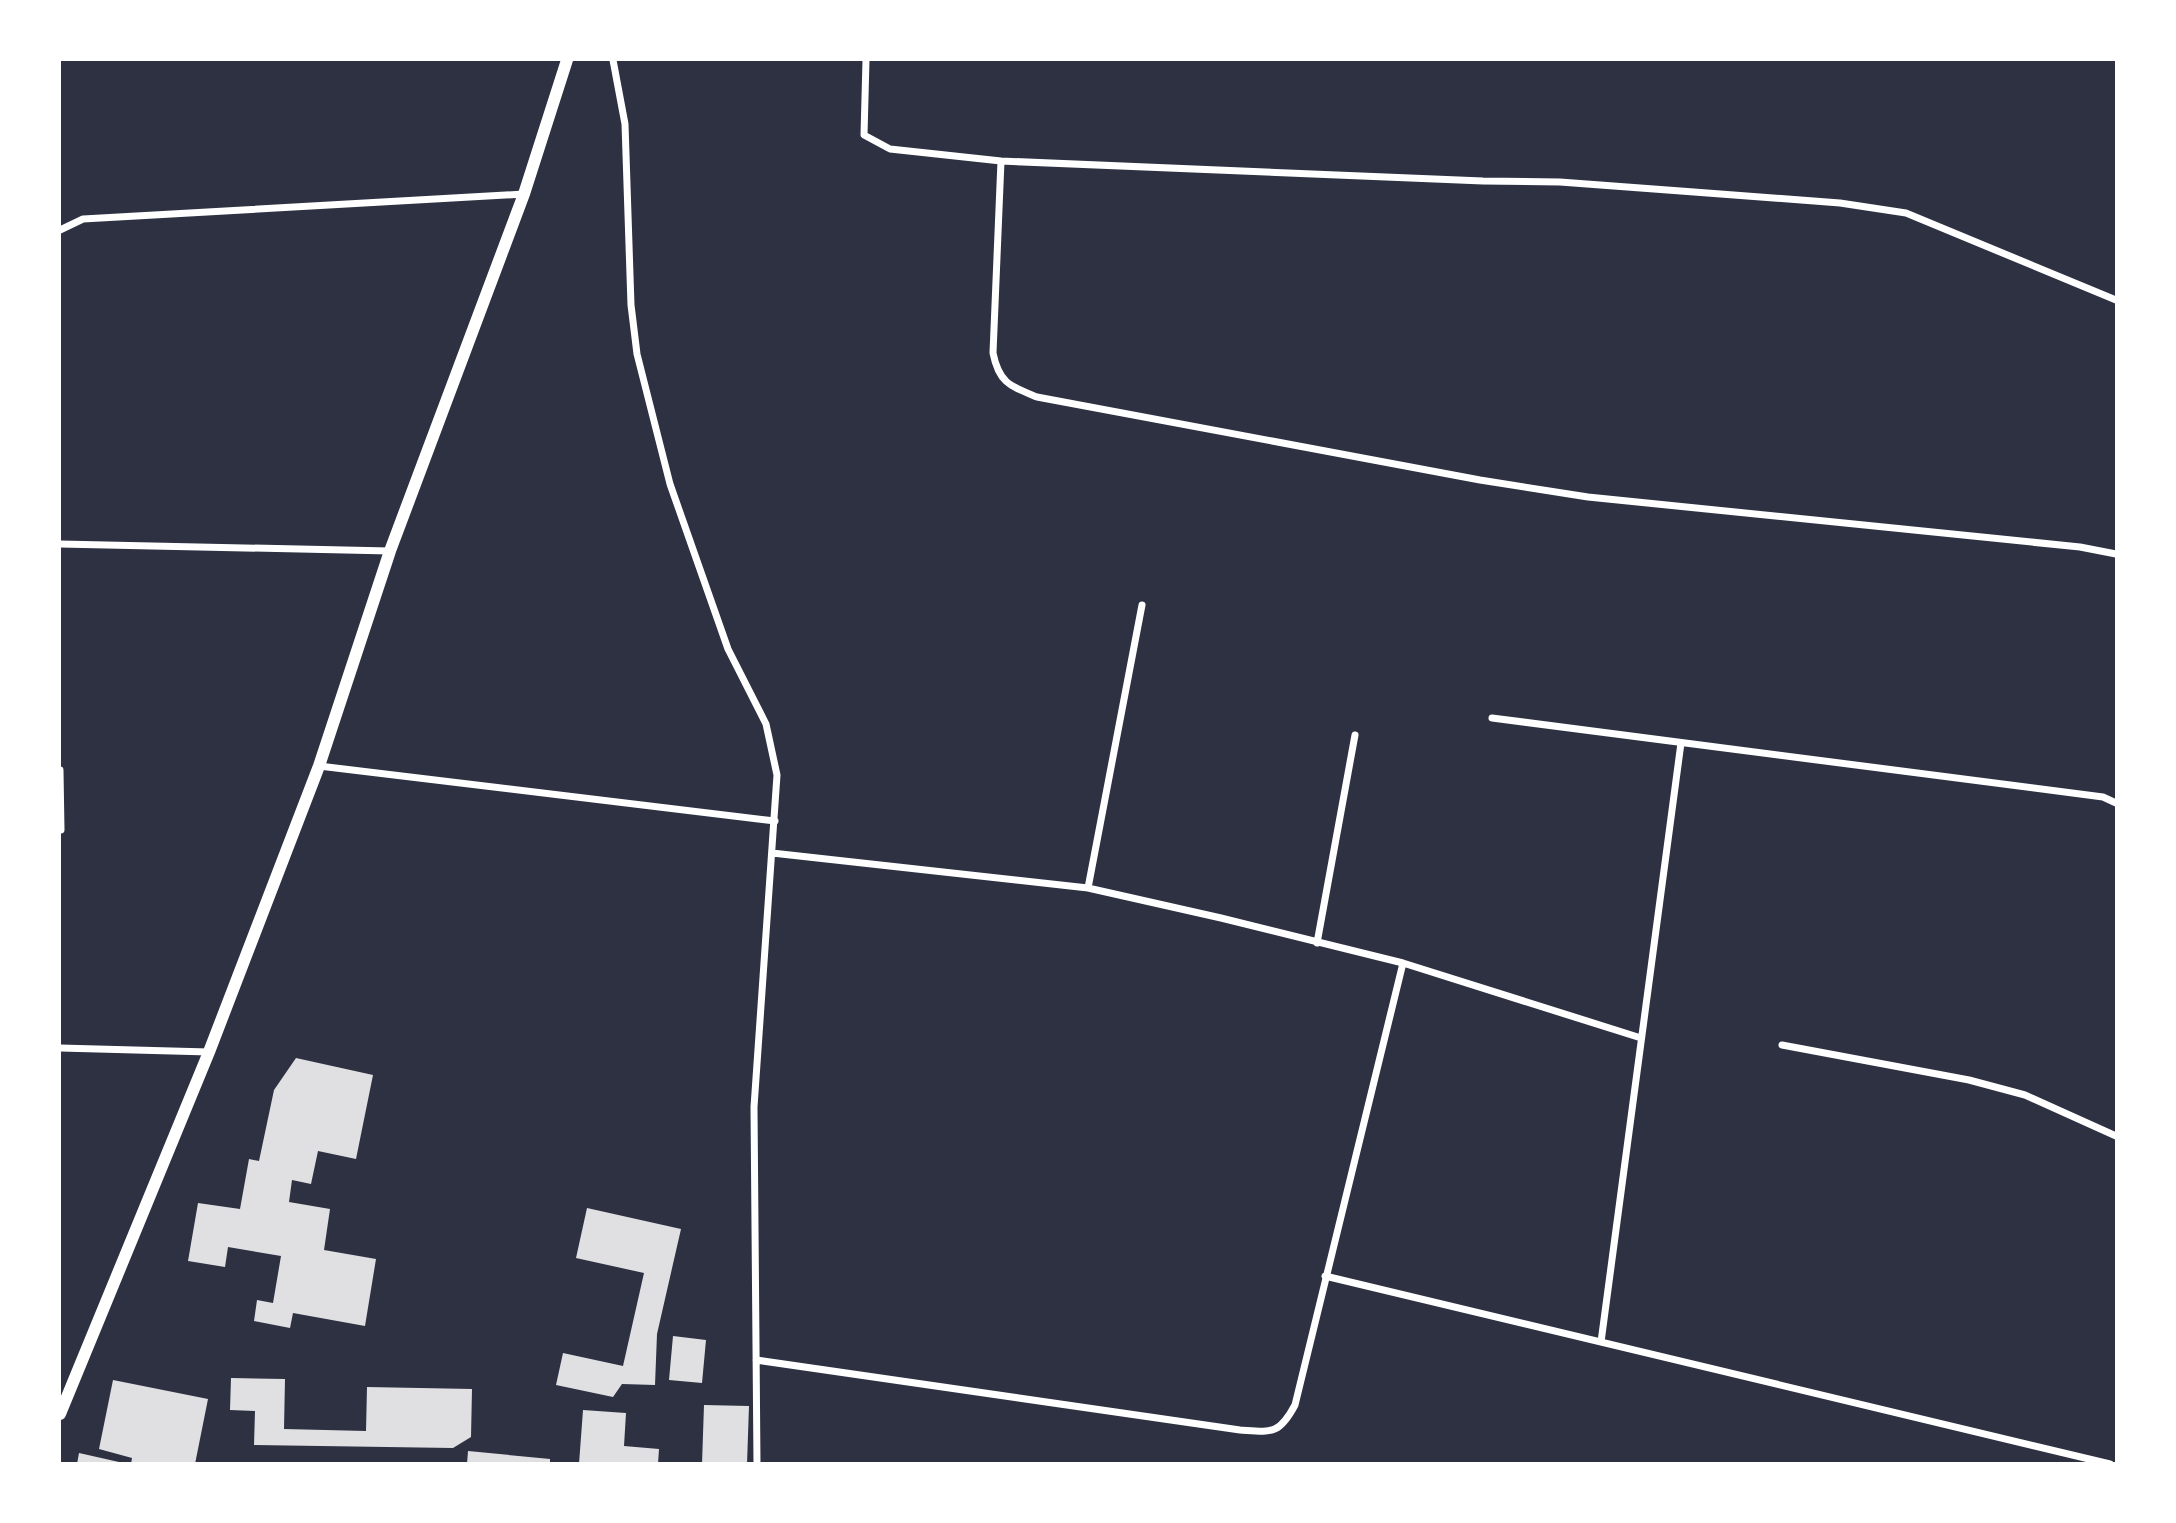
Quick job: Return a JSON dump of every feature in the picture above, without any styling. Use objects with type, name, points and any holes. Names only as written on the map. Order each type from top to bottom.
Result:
[{"type":"street","points":[[60,1414],[209,1052],[319,766],[390,551],[524,194],[567,60]]},
{"type":"street","points":[[613,60],[625,124],[631,305],[637,354],[670,484],[728,649],[765,724],[777,775],[754,1107],[757,1464]]},
{"type":"street","points":[[866,60],[864,135],[890,149],[1001,161],[1560,182],[1840,203],[1906,213],[2116,300]]},
{"type":"street","points":[[1001,161],[993,353],[996,367],[1006,384],[1037,397],[1480,480],[1574,495],[2080,547],[2116,554]]},
{"type":"street","points":[[60,230],[83,219],[524,194]]},
{"type":"street","points":[[60,544],[390,551]]},
{"type":"street","points":[[1088,888],[1142,605]]},
{"type":"street","points":[[1492,718],[2103,797],[2116,803]]},
{"type":"street","points":[[1317,943],[1355,735]]},
{"type":"street","points":[[1601,1342],[1681,743]]},
{"type":"street","points":[[319,766],[775,821]]},
{"type":"street","points":[[60,770],[61,830]]},
{"type":"street","points":[[772,853],[1088,888],[1403,963],[1641,1038]]},
{"type":"street","points":[[756,1360],[1240,1430],[1271,1432],[1284,1424],[1294,1405],[1403,963]]},
{"type":"street","points":[[1782,1045],[1969,1080],[2025,1095],[2116,1136]]},
{"type":"street","points":[[60,1048],[209,1052]]},
{"type":"street","points":[[1325,1276],[2110,1464]]},
{"type":"building","points":[[296,1058],[373,1075],[356,1159],[318,1151],[311,1184],[292,1180],[289,1202],[330,1209],[324,1250],[376,1259],[365,1326],[293,1313],[290,1328],[254,1321],[257,1300],[273,1303],[281,1256],[228,1247],[225,1267],[188,1261],[198,1203],[240,1209],[249,1159],[259,1161],[274,1090]]},
{"type":"building","points":[[587,1208],[681,1229],[657,1334],[655,1385],[622,1384],[613,1397],[556,1385],[563,1353],[623,1366],[644,1273],[576,1258]]},
{"type":"building","points":[[673,1336],[706,1340],[702,1383],[669,1380]]},
{"type":"building","points":[[231,1378],[285,1379],[284,1429],[366,1431],[367,1387],[472,1389],[471,1437],[453,1448],[254,1445],[255,1411],[230,1410]]},
{"type":"building","points":[[113,1380],[208,1399],[195,1464],[131,1464],[132,1458],[99,1449]]},
{"type":"building","points":[[704,1405],[749,1406],[747,1464],[702,1464]]},
{"type":"building","points":[[583,1410],[626,1413],[624,1446],[659,1449],[658,1464],[579,1464]]},
{"type":"building","points":[[468,1451],[550,1459],[550,1464],[467,1464]]},
{"type":"building","points":[[79,1453],[119,1462],[119,1464],[77,1464]]}]
